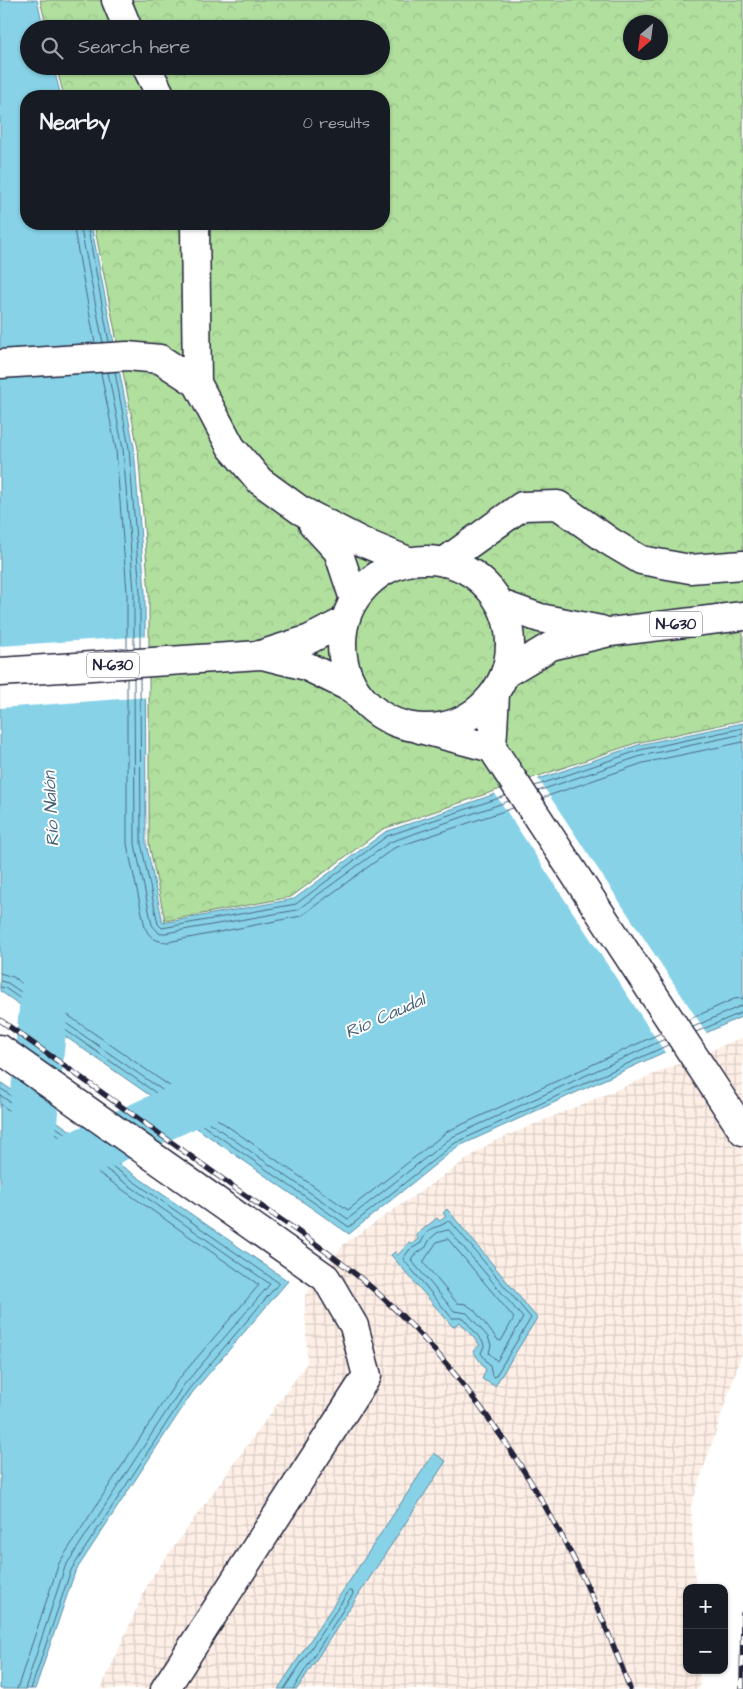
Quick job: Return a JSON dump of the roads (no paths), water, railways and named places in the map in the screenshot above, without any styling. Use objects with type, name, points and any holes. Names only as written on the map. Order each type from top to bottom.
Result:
[{"type":"main road","points":[[116,0],[124,20]]},
{"type":"main road","points":[[150,75],[157,90]]},
{"type":"main road","points":[[195,230],[197,383],[231,446],[260,481],[300,510],[362,542],[408,562]]},
{"type":"main road","points":[[0,364],[127,356],[160,359],[197,383]]},
{"type":"main road","points":[[444,562],[522,506],[558,505],[609,541],[641,560],[690,569],[743,565]]},
{"type":"main road","points":[[300,510],[338,551],[348,610]]},
{"type":"main road","name":"N-630","points":[[0,672],[260,655],[310,639],[348,610],[368,582],[387,569],[408,562],[426,560],[444,562],[473,575],[486,585],[500,604],[508,626],[510,642],[501,683]]},
{"type":"main road","name":"N-630","points":[[500,604],[540,618],[610,632]]},
{"type":"main road","name":"N-630","points":[[348,610],[341,644],[343,662],[353,689],[371,709],[394,723],[420,729],[442,728],[462,721],[480,710],[501,683],[551,646],[610,632],[743,616]]},
{"type":"main road","name":"N-630","points":[[260,655],[306,666],[353,689]]},
{"type":"main road","points":[[501,683],[492,748],[743,1131]]},
{"type":"main road","points":[[420,729],[492,748]]},
{"type":"main road","points":[[0,1049],[326,1278],[354,1326],[367,1376],[165,1689]]},
{"type":"water","points":[[0,0],[37,0],[42,20],[20,20],[20,75],[55,75],[59,90],[20,90],[20,230],[92,230],[134,447],[145,592],[146,843],[163,923],[294,899],[385,832],[638,745],[743,723],[743,1016],[457,1147],[349,1234],[0,991]]},
{"type":"water","points":[[0,1082],[288,1281],[192,1393],[75,1572],[35,1689],[0,1689]]},
{"type":"water","points":[[447,1209],[537,1318],[495,1386],[482,1379],[486,1370],[473,1351],[480,1345],[460,1322],[453,1327],[391,1255],[395,1252],[398,1255],[409,1242],[412,1244],[418,1239],[416,1235],[437,1218],[440,1221],[446,1216],[443,1213]]},
{"type":"water","points":[[434,1453],[446,1461],[297,1689],[278,1689]]},
{"type":"waterway","name":"Río Nalón","points":[[0,1278],[27,1178],[49,954]]},
{"type":"waterway","name":"Río Caudal","points":[[34,1175],[234,1084]]},
{"type":"railway","points":[[0,1020],[332,1256],[382,1297],[422,1337],[460,1381],[496,1428],[559,1530],[610,1636],[630,1689]]},
{"type":"railway","points":[[742,1689],[743,1614]]}]
